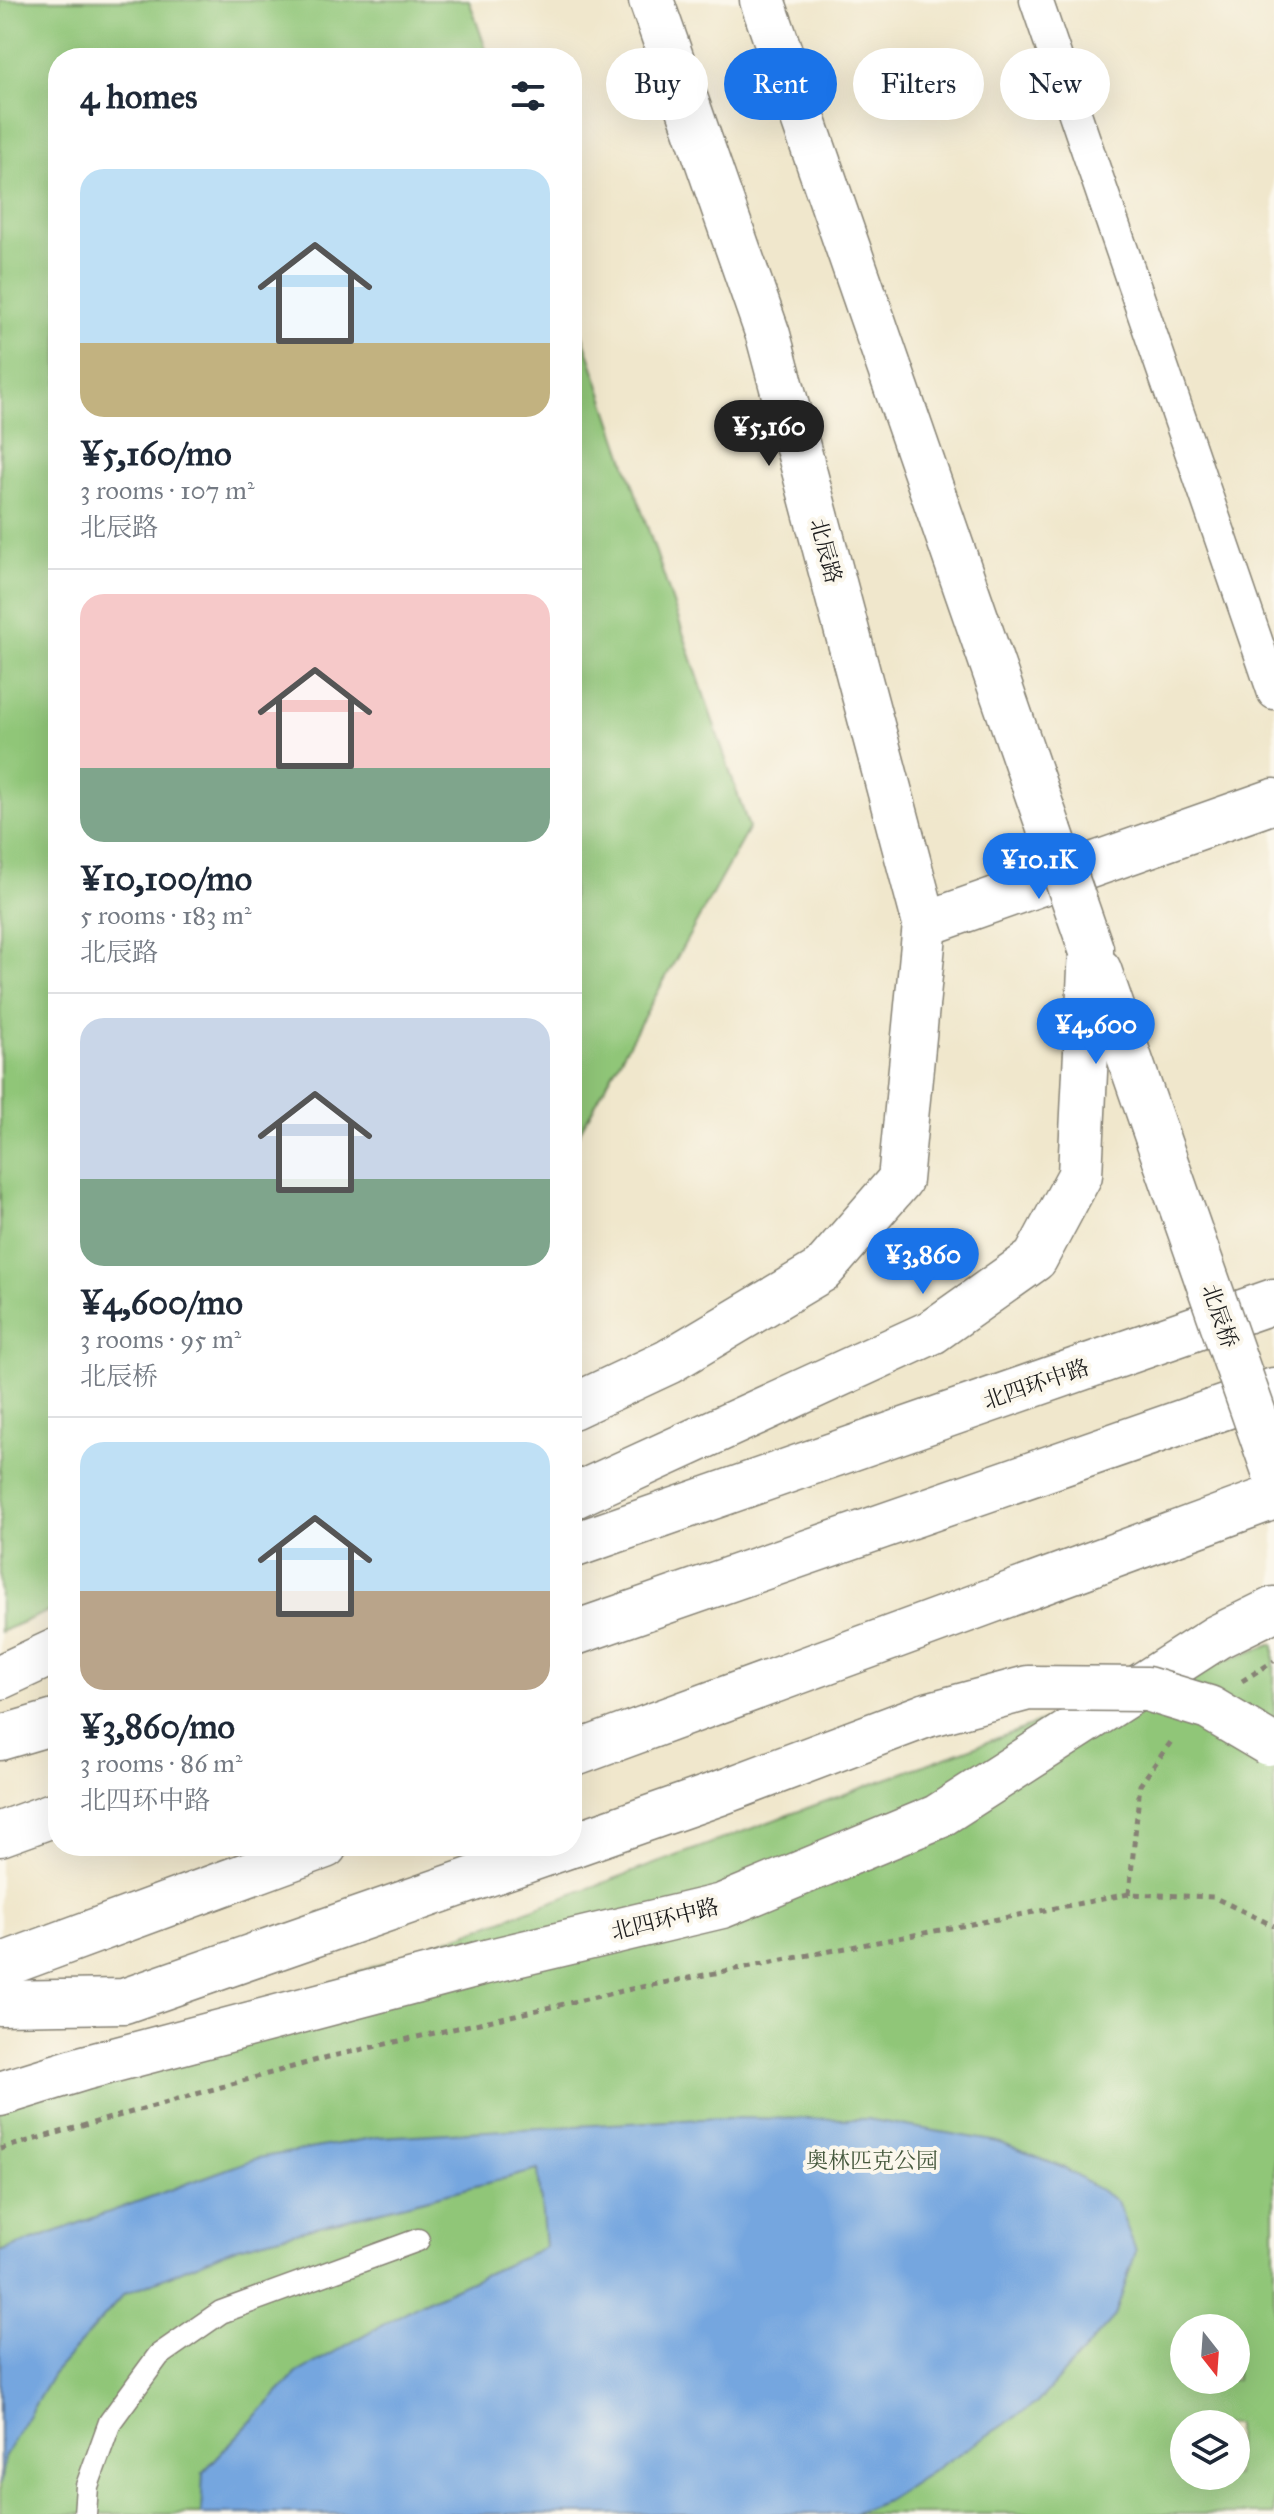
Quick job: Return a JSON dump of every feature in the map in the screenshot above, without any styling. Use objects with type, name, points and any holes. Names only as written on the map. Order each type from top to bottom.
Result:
[{"type":"main road","name":"北辰路","points":[[651,0],[768,335],[925,924]]},
{"type":"main road","name":"北辰桥","points":[[762,0],[1274,1471]]},
{"type":"main road","points":[[582,1402],[668,1362],[822,1270],[900,1180],[925,924],[1274,801]]},
{"type":"main road","points":[[582,1492],[932,1332],[1035,1259],[1080,1175],[1091,949]]},
{"type":"main road","name":"北四环中路","points":[[582,1543],[1274,1301]]},
{"type":"main road","points":[[582,1631],[1274,1390]]},
{"type":"main road","points":[[582,1751],[1274,1497]]},
{"type":"main road","name":"北四环中路","points":[[0,2094],[84,2068],[467,1967],[722,1906],[937,1817],[1217,1637],[1274,1609]]},
{"type":"main road","points":[[0,1677],[48,1655]]},
{"type":"main road","points":[[582,1841],[927,1715],[1028,1688],[1147,1689],[1209,1708],[1271,1746]]},
{"type":"main road","points":[[0,1738],[48,1724]]},
{"type":"main road","points":[[0,1834],[48,1817]]},
{"type":"main road","points":[[0,1966],[298,1856]]},
{"type":"main road","points":[[0,2003],[124,2001],[539,1856]]},
{"type":"street","points":[[1036,0],[1274,693]]},
{"type":"lane","points":[[85,2514],[87,2486],[110,2422],[159,2355],[221,2312],[418,2240]]},
{"type":"path","points":[[1230,1688],[1274,1661]]},
{"type":"path","points":[[1129,1894],[1140,1785],[1167,1743],[1178,1734]]},
{"type":"path","points":[[0,2149],[328,2057],[631,1989],[1129,1894],[1213,1897],[1274,1926]]},
{"type":"green space","points":[[0,0],[469,0],[486,48],[48,48],[48,1611],[0,1632]]},
{"type":"green space","points":[[582,334],[749,828],[582,1128]]},
{"type":"green space","name":"奥林匹克公园","points":[[1274,1644],[1274,2514],[0,2514],[0,2104],[1036,1724]]},
{"type":"water","points":[[719,2118],[867,2119],[998,2142],[1064,2168],[1117,2201],[1136,2251],[1115,2316],[1037,2403],[886,2501],[853,2514],[201,2514],[203,2472],[297,2373],[422,2303],[545,2247],[538,2170],[238,2247],[124,2294],[53,2374],[4,2457],[0,2486],[0,2252],[257,2158],[378,2137]]}]
